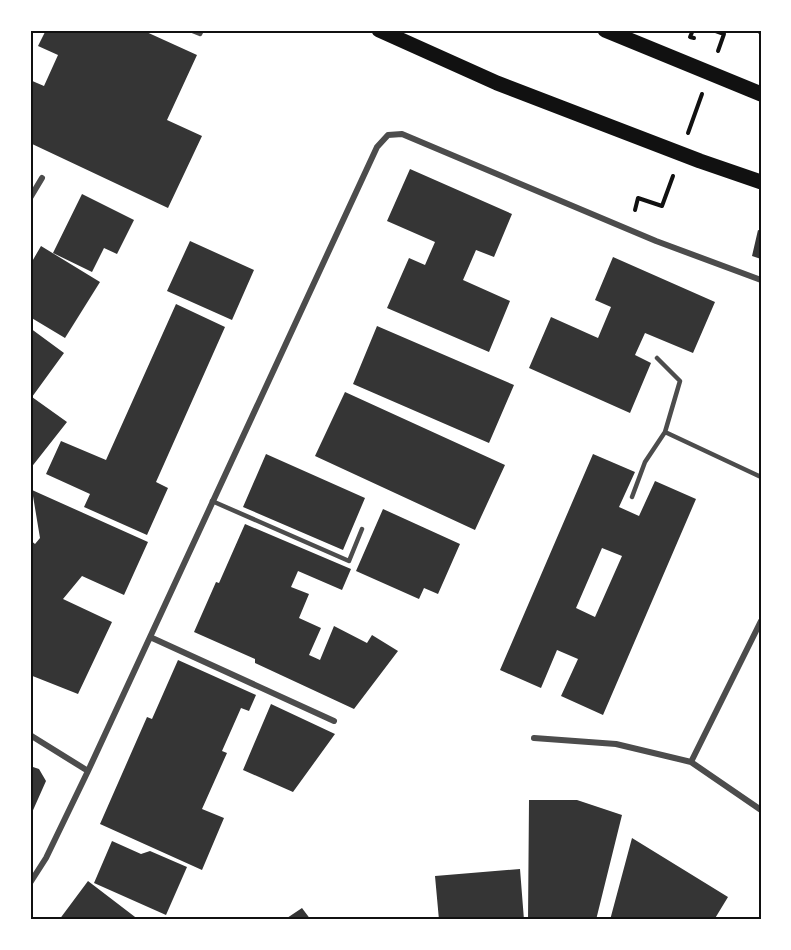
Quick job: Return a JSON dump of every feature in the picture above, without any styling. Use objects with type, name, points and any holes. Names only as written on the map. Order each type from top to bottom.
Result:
[{"type":"main road","points":[[379,30],[497,83],[761,182]]},
{"type":"main road","points":[[605,30],[761,94]]},
{"type":"street","points":[[30,883],[46,858],[88,771],[377,147],[387,135],[402,134],[656,241],[761,280]]},
{"type":"street","points":[[30,198],[42,178]]},
{"type":"street","points":[[691,762],[761,621]]},
{"type":"street","points":[[150,637],[334,721]]},
{"type":"street","points":[[30,735],[88,771]]},
{"type":"street","points":[[534,738],[616,744],[691,762],[761,810]]},
{"type":"lane","points":[[190,30],[200,34],[202,30]]},
{"type":"lane","points":[[632,497],[645,462],[665,432],[680,381],[657,358]]},
{"type":"lane","points":[[665,432],[761,477]]},
{"type":"lane","points":[[212,501],[349,561],[362,529]]},
{"type":"path","points":[[693,30],[690,37],[699,40]]},
{"type":"path","points":[[713,30],[724,34],[716,56]]},
{"type":"path","points":[[685,142],[704,88]]},
{"type":"path","points":[[643,213],[634,209],[638,198],[662,206],[673,174]]},
{"type":"building","points":[[46,30],[142,30],[197,55],[167,120],[202,136],[168,208],[30,143],[30,80],[44,86],[58,55],[38,46]]},
{"type":"building","points":[[410,169],[512,214],[494,257],[476,250],[463,280],[510,301],[489,352],[387,308],[409,258],[425,265],[435,242],[387,221]]},
{"type":"building","points":[[82,194],[134,220],[117,254],[104,248],[92,272],[53,253]]},
{"type":"building","points":[[758,230],[761,231],[761,259],[752,256]]},
{"type":"building","points":[[190,241],[254,270],[232,320],[167,291]]},
{"type":"building","points":[[41,246],[100,282],[65,338],[30,317],[30,265]]},
{"type":"building","points":[[613,257],[715,302],[693,353],[645,333],[635,355],[651,363],[630,413],[529,368],[551,317],[598,338],[611,307],[595,300]]},
{"type":"building","points":[[176,304],[225,327],[156,482],[168,488],[147,535],[84,507],[90,494],[46,474],[61,441],[106,460]]},
{"type":"building","points":[[377,326],[514,385],[489,443],[353,384]]},
{"type":"building","points":[[30,328],[64,353],[32,397],[67,422],[30,469]]},
{"type":"building","points":[[345,392],[505,465],[475,530],[315,456]]},
{"type":"building","points":[[266,454],[365,498],[343,550],[243,507]]},
{"type":"building","points":[[593,454],[635,472],[619,507],[639,516],[655,481],[696,499],[603,715],[561,696],[578,659],[557,650],[541,688],[500,670]],"holes":[[[602,548],[622,556],[595,617],[576,608]]]},
{"type":"building","points":[[32,490],[148,542],[124,595],[82,576],[63,599],[112,622],[78,694],[30,675],[30,540],[35,544],[40,538]]},
{"type":"building","points":[[383,509],[460,544],[438,594],[424,588],[419,599],[356,571]]},
{"type":"building","points":[[245,524],[351,569],[342,590],[298,571],[291,587],[309,594],[299,618],[321,628],[309,655],[320,660],[334,626],[367,643],[372,635],[398,651],[354,709],[255,663],[255,659],[194,632]]},
{"type":"building","points":[[178,660],[256,695],[249,711],[241,708],[222,751],[227,753],[202,809],[224,818],[202,870],[100,824],[147,717],[152,719]]},
{"type":"building","points":[[271,704],[335,734],[293,792],[243,770]]},
{"type":"building","points":[[30,766],[39,769],[46,781],[30,817]]},
{"type":"building","points":[[529,800],[577,800],[622,815],[596,920],[528,920]]},
{"type":"building","points":[[632,838],[728,897],[714,920],[610,920]]},
{"type":"building","points":[[112,841],[141,854],[150,851],[187,867],[166,915],[94,883]]},
{"type":"building","points":[[520,869],[524,920],[439,920],[435,876]]},
{"type":"building","points":[[88,881],[139,920],[59,920]]},
{"type":"building","points":[[302,908],[311,920],[284,920]]}]
